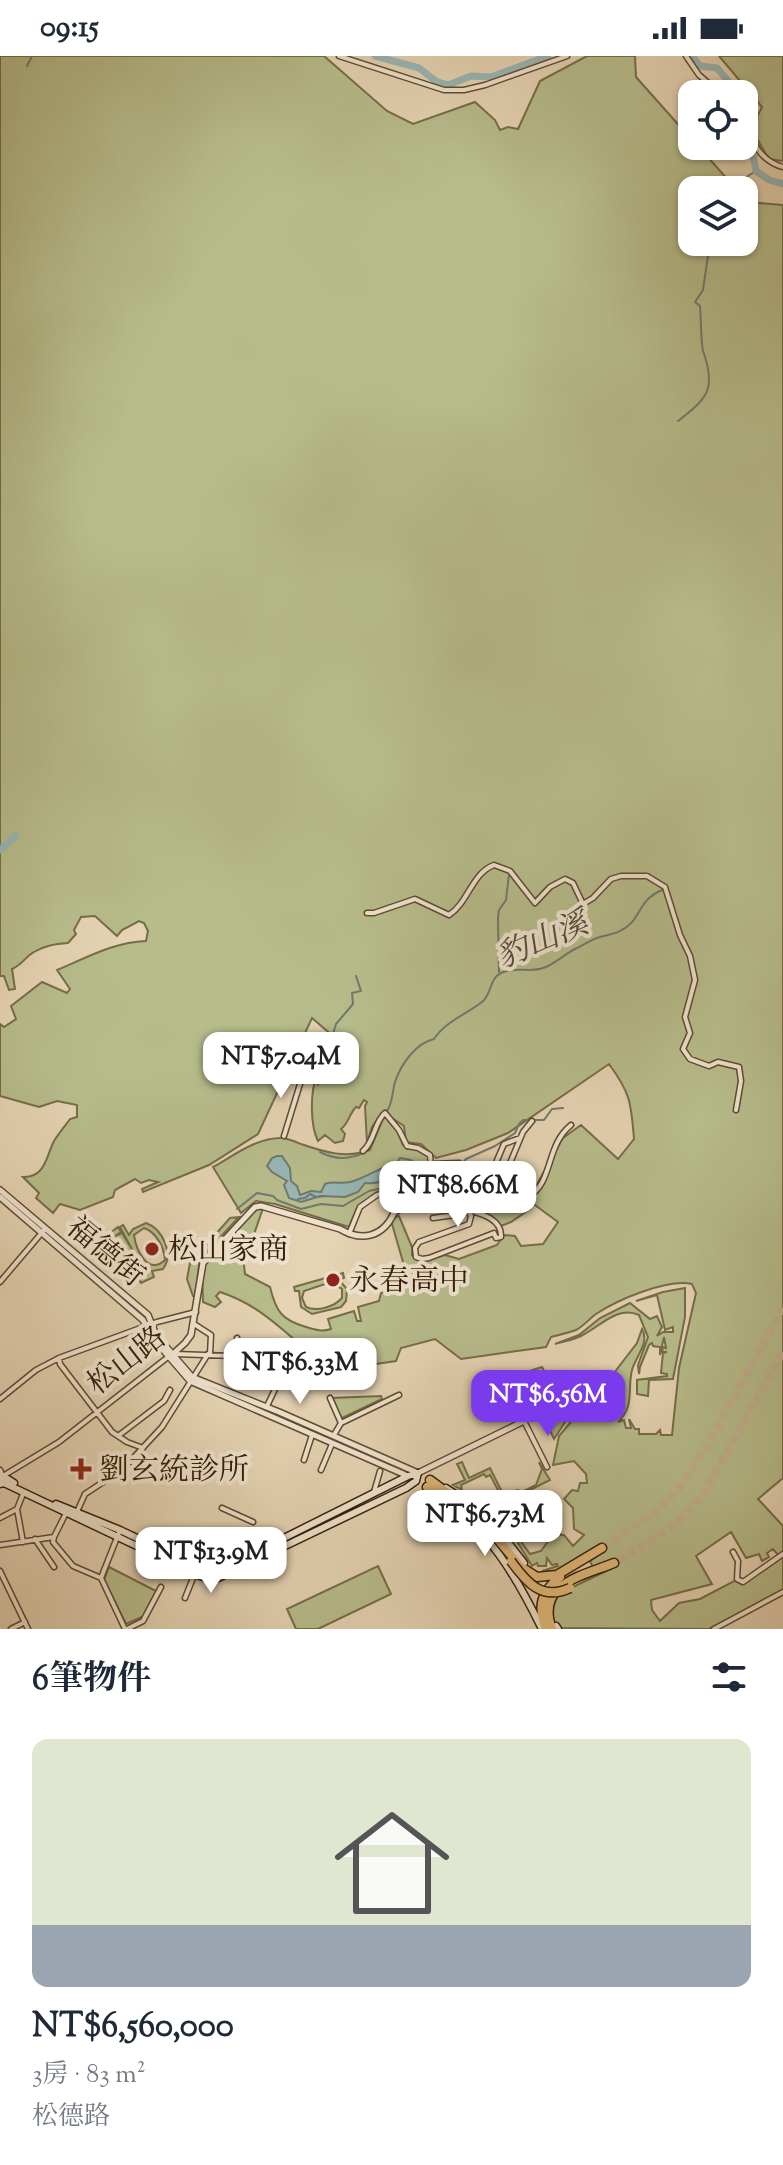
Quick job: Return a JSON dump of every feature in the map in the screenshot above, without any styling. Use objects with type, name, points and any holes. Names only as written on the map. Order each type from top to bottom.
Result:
[{"type":"highway","points":[[429,1483],[495,1538],[526,1581],[537,1590],[552,1594],[570,1588],[616,1562],[560,1587],[552,1595],[547,1612],[555,1628]]},
{"type":"highway","points":[[429,1483],[477,1515],[528,1573],[537,1577],[548,1577],[602,1548]]},
{"type":"highway","points":[[578,1562],[589,1574]]},
{"type":"highway","points":[[544,1629],[540,1610],[544,1593],[578,1562]]},
{"type":"main road","points":[[196,1570],[220,1570],[408,1476],[461,1496],[485,1513],[524,1563]]},
{"type":"main road","points":[[2,1478],[23,1494],[118,1532],[214,1580],[417,1477]]},
{"type":"main road","points":[[2,1478],[67,1511]]},
{"type":"main road","points":[[429,1483],[491,1541],[514,1573],[544,1629]]},
{"type":"street","points":[[339,56],[444,90],[464,90],[485,85],[567,56]]},
{"type":"street","points":[[686,56],[705,80]]},
{"type":"street","points":[[758,150],[769,163],[783,167]]},
{"type":"street","points":[[367,913],[415,899],[449,915],[456,910],[482,872],[494,865],[510,871],[535,903],[550,887],[565,879],[573,883],[585,904],[611,879],[626,875],[647,876],[668,891],[680,935],[690,956],[694,986],[685,1017],[690,1033],[683,1049],[690,1059],[709,1066],[718,1062],[739,1067],[741,1081],[736,1110]]},
{"type":"street","points":[[284,1136],[304,1071]]},
{"type":"street","points":[[366,1152],[363,1151],[370,1145],[374,1129],[386,1114],[405,1144],[430,1155],[432,1174]]},
{"type":"street","points":[[455,1177],[432,1174],[405,1179],[360,1207],[349,1234],[368,1236],[379,1233],[389,1222],[397,1203],[409,1194],[425,1200],[466,1202],[475,1201],[488,1189],[500,1187],[520,1138],[532,1121]]},
{"type":"street","points":[[394,1213],[413,1207],[468,1210],[474,1212],[494,1220],[502,1232],[501,1237],[496,1238],[494,1233],[429,1258],[416,1257],[416,1244],[469,1224],[474,1212],[499,1196],[521,1200],[531,1195],[548,1170],[556,1141],[571,1125]]},
{"type":"street","points":[[488,1189],[489,1179],[504,1144],[520,1138]]},
{"type":"street","points":[[433,1164],[459,1163]]},
{"type":"street","name":"福德街","points":[[0,1190],[143,1320],[149,1326],[152,1337],[191,1379]]},
{"type":"street","name":"福德街","points":[[0,1197],[44,1231]]},
{"type":"street","name":"松山路","points":[[2,1478],[59,1442],[185,1343],[194,1324],[203,1263],[255,1207],[274,1209],[349,1234]]},
{"type":"street","points":[[433,1218],[462,1214],[468,1210]]},
{"type":"street","points":[[0,1282],[44,1231]]},
{"type":"street","points":[[0,1399],[36,1370],[59,1358],[196,1312]]},
{"type":"street","points":[[76,1514],[85,1494],[123,1469],[178,1404],[209,1354],[211,1335],[194,1324]]},
{"type":"street","points":[[230,1377],[243,1352],[237,1338]]},
{"type":"street","points":[[170,1355],[233,1356],[279,1378]]},
{"type":"street","points":[[59,1358],[60,1364],[117,1436],[143,1448]]},
{"type":"street","points":[[265,1410],[288,1362]]},
{"type":"street","points":[[191,1379],[408,1476]]},
{"type":"street","points":[[117,1436],[164,1401],[170,1390]]},
{"type":"street","points":[[321,1470],[341,1423],[399,1395]]},
{"type":"street","points":[[330,1398],[341,1423]]},
{"type":"street","points":[[164,1401],[178,1404]]},
{"type":"street","points":[[265,1410],[312,1435],[417,1477],[524,1421],[547,1467]]},
{"type":"street","points":[[304,1460],[312,1435]]},
{"type":"street","points":[[374,1494],[380,1471]]},
{"type":"street","points":[[23,1494],[17,1509],[23,1542]]},
{"type":"street","points":[[222,1508],[253,1522]]},
{"type":"street","points":[[0,1518],[17,1509]]},
{"type":"street","points":[[67,1511],[53,1542],[73,1566],[101,1578],[126,1629],[143,1621],[161,1587]]},
{"type":"street","points":[[101,1578],[118,1532]]},
{"type":"street","points":[[0,1545],[54,1537]]},
{"type":"street","points":[[35,1539],[54,1567]]},
{"type":"street","points":[[733,1552],[738,1561],[737,1579],[743,1582],[783,1554]]},
{"type":"street","points":[[185,1598],[196,1570]]},
{"type":"street","points":[[0,1571],[28,1629]]},
{"type":"street","points":[[714,1629],[783,1592]]},
{"type":"street","points":[[11,1629],[25,1622]]},
{"type":"green space","points":[[0,56],[324,56],[387,111],[413,124],[475,102],[495,120],[500,130],[508,127],[518,129],[540,81],[587,56],[635,56],[636,77],[678,124],[678,160],[710,160],[725,176],[678,176],[678,256],[758,256],[758,203],[783,205],[783,1478],[758,1499],[783,1526],[783,1552],[778,1555],[773,1549],[767,1553],[769,1557],[762,1561],[759,1554],[746,1558],[731,1532],[696,1556],[712,1584],[651,1600],[652,1610],[660,1621],[679,1603],[700,1599],[736,1580],[742,1583],[783,1555],[783,1590],[709,1629],[554,1628],[550,1612],[556,1595],[615,1567],[618,1561],[613,1559],[593,1568],[590,1561],[600,1554],[580,1556],[561,1571],[542,1571],[558,1566],[552,1565],[547,1558],[546,1566],[538,1566],[537,1563],[532,1566],[518,1543],[520,1540],[530,1554],[541,1551],[551,1537],[544,1526],[523,1540],[539,1519],[557,1524],[561,1535],[573,1546],[584,1535],[574,1529],[573,1508],[564,1499],[572,1490],[578,1491],[580,1483],[587,1483],[586,1474],[574,1461],[553,1465],[559,1436],[581,1410],[584,1390],[577,1380],[581,1379],[587,1394],[595,1390],[604,1391],[637,1343],[642,1329],[644,1339],[632,1370],[629,1404],[618,1422],[624,1420],[626,1428],[631,1428],[629,1419],[635,1429],[639,1429],[639,1434],[656,1434],[660,1430],[661,1435],[672,1435],[679,1368],[696,1293],[692,1284],[670,1284],[629,1297],[596,1314],[582,1327],[551,1337],[546,1347],[461,1359],[435,1339],[401,1348],[396,1361],[341,1369],[287,1359],[296,1341],[242,1301],[220,1292],[216,1296],[221,1302],[215,1307],[203,1302],[202,1269],[206,1259],[254,1208],[263,1208],[243,1257],[245,1274],[270,1287],[278,1309],[286,1318],[319,1330],[331,1329],[328,1319],[354,1311],[357,1321],[361,1321],[358,1307],[379,1301],[381,1293],[410,1286],[392,1224],[393,1218],[399,1216],[412,1247],[412,1255],[420,1262],[445,1255],[459,1259],[497,1245],[504,1235],[515,1236],[521,1246],[543,1244],[558,1222],[528,1200],[563,1138],[581,1125],[618,1159],[634,1139],[629,1099],[609,1064],[508,1133],[436,1158],[421,1144],[406,1142],[404,1126],[383,1112],[372,1127],[367,1143],[367,1102],[364,1100],[341,1129],[345,1134],[343,1141],[335,1143],[325,1135],[318,1141],[312,1118],[315,1082],[321,1067],[341,1043],[312,1018],[258,1134],[209,1165],[143,1192],[142,1189],[158,1182],[149,1180],[141,1183],[135,1179],[115,1190],[113,1197],[80,1210],[60,1204],[53,1213],[36,1198],[39,1193],[23,1177],[36,1174],[44,1165],[56,1138],[70,1119],[77,1117],[77,1105],[57,1101],[39,1107],[0,1096],[0,1024],[4,1027],[16,1019],[11,1006],[42,982],[67,993],[70,989],[57,970],[111,947],[146,941],[148,931],[139,921],[117,936],[95,916],[81,917],[74,930],[76,934],[68,943],[38,950],[12,969],[15,989],[9,990],[4,976],[0,976]]},
{"type":"green space","points":[[719,56],[783,56],[783,161],[769,159],[758,141],[758,115],[762,107],[758,102],[758,80],[739,80]]},
{"type":"green space","points":[[384,1116],[395,1126],[407,1149],[419,1149],[430,1157],[430,1176],[404,1177],[388,1190],[376,1193],[357,1208],[349,1227],[256,1201],[241,1213],[213,1167],[246,1148],[273,1138],[285,1138],[318,1150],[361,1153],[370,1150]]},
{"type":"green space","points":[[505,1197],[530,1209],[501,1226],[482,1211]]},
{"type":"green space","points":[[239,1217],[200,1259],[193,1296],[187,1279],[190,1263],[230,1218]]},
{"type":"green space","points":[[146,1223],[152,1226],[162,1236],[167,1249],[166,1263],[163,1269],[152,1271],[154,1277],[141,1283],[110,1233],[118,1227],[121,1232],[115,1236],[122,1233],[133,1251],[120,1227],[123,1225],[129,1235],[133,1229]],"holes":[[[144,1228],[156,1236],[163,1250],[165,1260],[159,1264],[148,1263],[135,1241],[134,1235]]]},
{"type":"green space","points":[[343,1273],[344,1278],[339,1280],[347,1289],[346,1301],[341,1307],[312,1314],[301,1307],[299,1291],[295,1291],[294,1287]],"holes":[[[331,1282],[342,1289],[342,1298],[325,1308],[306,1307],[302,1298],[304,1291]]]},
{"type":"green space","points":[[685,1288],[685,1317],[673,1379],[649,1380],[648,1396],[637,1394],[637,1380],[667,1376],[661,1373],[663,1353],[667,1352],[662,1352],[663,1347],[666,1348],[664,1337],[660,1355],[660,1347],[652,1343],[649,1345],[639,1374],[638,1365],[648,1337],[639,1315],[616,1315],[581,1336],[555,1344],[579,1335],[600,1318],[630,1303],[650,1319],[657,1316],[662,1327],[657,1336],[663,1332],[673,1332],[673,1327],[665,1330],[657,1295],[636,1301],[663,1292]]},
{"type":"green space","points":[[542,1367],[569,1416],[554,1439],[541,1411],[526,1418],[517,1410],[504,1379],[506,1382],[508,1378]]},
{"type":"green space","points":[[381,1396],[382,1399],[340,1419],[331,1398]]},
{"type":"green space","points":[[462,1462],[469,1478],[490,1468],[503,1494],[518,1490],[520,1493],[536,1485],[542,1469],[539,1462],[550,1480],[504,1503],[498,1492],[491,1494],[498,1490],[490,1475],[486,1477],[484,1474],[461,1485],[462,1490],[453,1485],[465,1480],[457,1464]]},
{"type":"green space","points":[[378,1566],[391,1594],[318,1629],[296,1629],[287,1609]]},
{"type":"green space","points":[[109,1567],[156,1591],[144,1616],[126,1624],[104,1580]]},
{"type":"water","points":[[277,1156],[282,1156],[290,1168],[291,1181],[300,1195],[311,1191],[321,1192],[325,1184],[350,1182],[387,1166],[392,1165],[394,1169],[386,1179],[365,1183],[358,1192],[345,1197],[321,1196],[301,1202],[289,1198],[284,1185],[287,1181],[267,1166]]},
{"type":"waterway","points":[[27,66],[32,56]]},
{"type":"waterway","points":[[375,56],[419,68],[437,82],[448,85],[471,76],[491,77],[548,56]]},
{"type":"waterway","points":[[692,56],[700,66],[717,68],[727,80]]},
{"type":"waterway","points":[[754,160],[756,171],[769,180],[783,184]]},
{"type":"waterway","points":[[748,176],[756,171]]},
{"type":"waterway","points":[[678,421],[700,402],[708,388],[700,306],[695,302],[703,290],[708,256]]},
{"type":"waterway","points":[[0,850],[16,836]]},
{"type":"waterway","points":[[499,972],[498,918],[506,900],[509,874]]},
{"type":"waterway","name":"豹山溪","points":[[386,1113],[395,1082],[410,1055],[482,1002],[497,976],[512,970],[547,967],[591,941],[620,931],[632,922],[648,900],[662,890]]},
{"type":"waterway","points":[[318,1085],[336,1024],[353,1004],[352,993],[361,991],[356,976]]},
{"type":"waterway","points":[[394,1167],[400,1158],[411,1160],[429,1173],[460,1166],[466,1159],[515,1133],[523,1120],[544,1120],[552,1109],[563,1108]]},
{"type":"waterway","name":"豹山溪","points":[[320,1152],[337,1157],[354,1156],[368,1148],[376,1133]]},
{"type":"waterway","points":[[237,1209],[257,1193],[273,1196],[301,1209],[321,1204],[343,1206],[369,1191],[391,1186],[403,1175],[428,1173]]},
{"type":"waterway","points":[[298,1199],[310,1194],[324,1196]]},
{"type":"tunnel","points":[[602,1548],[656,1512],[682,1485],[710,1441],[783,1308]]},
{"type":"tunnel","points":[[618,1561],[677,1523],[704,1494],[783,1351]]},
{"type":"place","name":"松山家商","points":[[152,1249]]},
{"type":"place","name":"永春高中","points":[[333,1280]]},
{"type":"place","name":"劉玄統診所","points":[[81,1469]]}]
